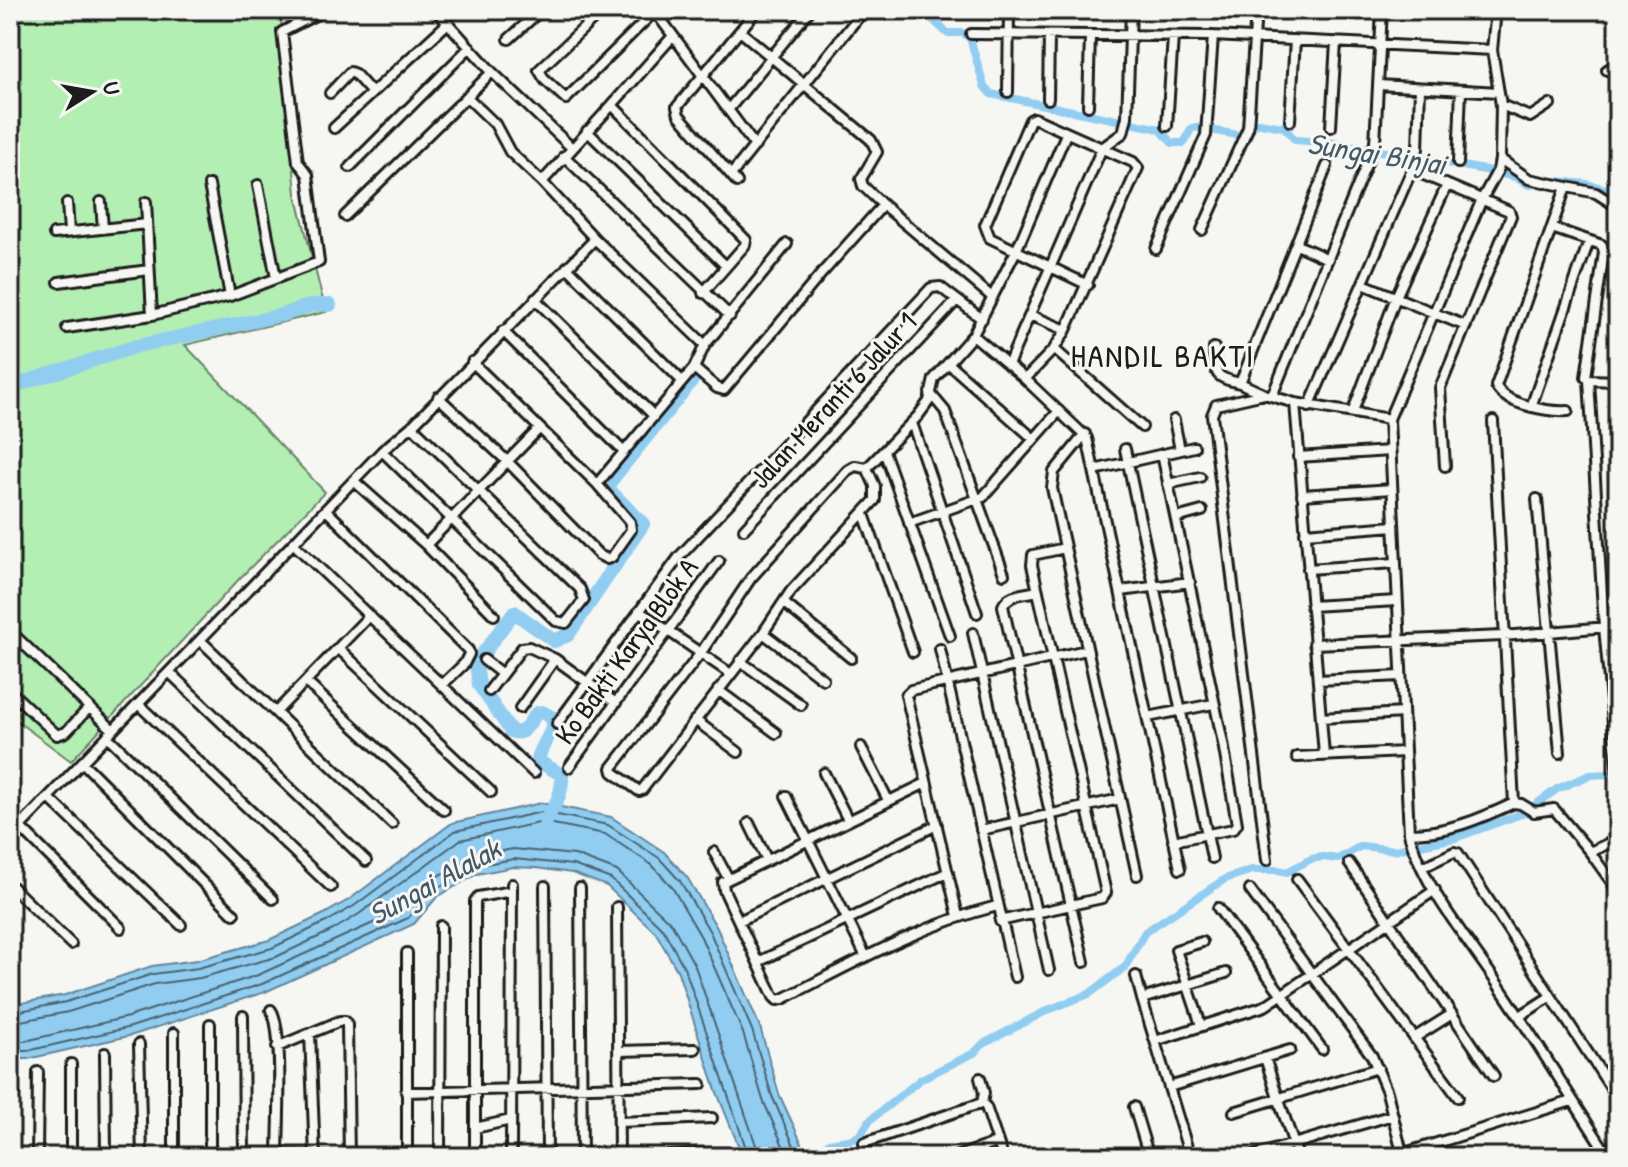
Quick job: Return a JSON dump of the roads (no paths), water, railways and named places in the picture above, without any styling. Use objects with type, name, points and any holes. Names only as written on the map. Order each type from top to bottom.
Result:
[{"type":"street","points":[[67,328],[152,315],[230,296],[319,262],[308,175],[298,162],[282,32],[325,10]]},
{"type":"street","points":[[436,10],[492,72],[572,148]]},
{"type":"street","points":[[509,39],[541,10]]},
{"type":"street","points":[[603,10],[539,70],[545,80],[566,99],[655,10],[755,146]]},
{"type":"street","points":[[757,10],[680,103],[678,111],[734,178],[755,146],[864,10]]},
{"type":"street","points":[[728,110],[810,10]]},
{"type":"street","points":[[1008,92],[1009,10]]},
{"type":"street","points":[[1008,365],[1102,148],[1123,133],[1127,117],[1131,10]]},
{"type":"street","points":[[1202,230],[1248,128],[1256,10]]},
{"type":"street","points":[[1268,395],[1375,143],[1382,10]]},
{"type":"street","points":[[1496,10],[1492,50],[1501,105],[1500,159],[1389,419],[1410,836],[1414,854],[1435,890],[1520,1016],[1609,1157]]},
{"type":"street","points":[[334,128],[448,23]]},
{"type":"street","points":[[740,31],[876,147],[875,157],[861,179],[867,191],[992,297]]},
{"type":"street","points":[[971,34],[1213,36],[1492,50]]},
{"type":"street","points":[[1048,99],[1049,35]]},
{"type":"street","points":[[542,182],[673,36]]},
{"type":"street","points":[[1088,106],[1090,36]]},
{"type":"street","points":[[1156,249],[1207,130],[1213,36]]},
{"type":"street","points":[[1167,126],[1173,37]]},
{"type":"street","points":[[1290,121],[1295,40]]},
{"type":"street","points":[[1331,127],[1336,42]]},
{"type":"street","points":[[350,167],[470,47]]},
{"type":"street","points":[[1607,70],[1618,64]]},
{"type":"street","points":[[330,93],[353,72],[372,93]]},
{"type":"street","points":[[345,216],[492,72]]},
{"type":"street","points":[[1378,85],[1499,92]]},
{"type":"street","points":[[1418,149],[1420,88]]},
{"type":"street","points":[[1458,163],[1461,90]]},
{"type":"street","points":[[468,98],[495,124],[510,152],[705,345]]},
{"type":"street","points":[[1501,105],[1530,117],[1550,104]]},
{"type":"street","points":[[612,105],[743,236],[745,245],[703,293]]},
{"type":"street","points":[[1025,379],[1054,349],[1066,330],[1088,285],[1138,168],[1133,162],[1066,134],[1037,118],[1032,119],[985,225],[990,238],[1088,285]]},
{"type":"street","points":[[587,131],[726,266]]},
{"type":"street","points":[[867,468],[926,406],[934,379],[973,335],[1017,249],[1066,134]]},
{"type":"street","points":[[564,156],[730,316]]},
{"type":"street","points":[[1500,159],[1536,182],[1596,193],[1618,207]]},
{"type":"street","points":[[1240,383],[1327,166]]},
{"type":"street","points":[[1309,407],[1410,174],[1417,172],[1482,199],[1509,211],[1511,216],[1440,388],[1445,466]]},
{"type":"street","points":[[209,185],[230,296]]},
{"type":"street","points":[[258,185],[276,278]]},
{"type":"street","points":[[1353,411],[1396,297],[1447,185]]},
{"type":"street","points":[[1566,187],[1496,386],[1501,393],[1531,407],[1548,412],[1568,411]]},
{"type":"street","points":[[101,202],[103,229]]},
{"type":"street","points":[[146,202],[152,315]]},
{"type":"street","points":[[67,203],[69,232]]},
{"type":"street","points":[[694,368],[721,390],[729,387],[822,273],[883,205]]},
{"type":"street","points":[[54,234],[147,224]]},
{"type":"street","points":[[1552,228],[1600,244],[1604,252],[1586,377],[1589,380],[1604,627],[1618,776]]},
{"type":"street","points":[[10,837],[382,451],[412,426],[595,239]]},
{"type":"street","points":[[1531,407],[1589,241]]},
{"type":"street","points":[[597,484],[694,368],[705,345],[787,244]]},
{"type":"street","points":[[1297,245],[1328,259]]},
{"type":"street","points":[[567,267],[682,381]]},
{"type":"street","points":[[59,282],[149,270]]},
{"type":"street","points":[[1363,284],[1466,326]]},
{"type":"street","points":[[557,724],[679,557],[934,286],[940,287],[982,319]]},
{"type":"street","points":[[535,299],[653,415]]},
{"type":"street","name":"Jalan Meranti 6 Jalur 1","points":[[744,529],[956,301]]},
{"type":"street","points":[[1030,315],[1066,330]]},
{"type":"street","points":[[503,331],[623,451]]},
{"type":"street","points":[[973,335],[1085,434],[1180,869]]},
{"type":"street","points":[[1214,348],[1220,378],[1309,407],[1353,411],[1389,419]]},
{"type":"street","points":[[1054,349],[1142,427]]},
{"type":"street","points":[[438,397],[508,462],[599,555],[607,559],[612,557],[632,527],[597,484],[538,430],[472,362]]},
{"type":"street","points":[[948,363],[1034,439]]},
{"type":"street","points":[[1589,380],[1618,381]]},
{"type":"street","points":[[930,393],[945,411],[1004,574]]},
{"type":"street","points":[[1267,860],[1212,415],[1216,405],[1268,395]]},
{"type":"street","points":[[1295,403],[1324,755]]},
{"type":"street","points":[[909,523],[978,500],[1059,411]]},
{"type":"street","points":[[1174,420],[1180,450]]},
{"type":"street","points":[[1493,421],[1514,803]]},
{"type":"street","points":[[912,423],[977,613]]},
{"type":"street","points":[[382,451],[556,621],[566,623],[584,600],[580,589],[412,426]]},
{"type":"street","points":[[426,545],[538,430]]},
{"type":"street","points":[[1085,434],[1052,476],[1052,488],[1137,875]]},
{"type":"street","points":[[1094,470],[1194,447]]},
{"type":"street","points":[[1125,449],[1212,858]]},
{"type":"street","points":[[884,451],[950,636]]},
{"type":"street","points":[[1298,457],[1390,451]]},
{"type":"street","points":[[1162,454],[1237,824],[1233,829],[1173,841]]},
{"type":"street","points":[[855,466],[867,468],[876,497],[864,514],[791,591],[763,633],[641,791],[612,771],[700,654],[751,578],[848,470],[855,466]]},
{"type":"street","points":[[1168,484],[1200,477]]},
{"type":"street","points":[[355,482],[426,545],[494,615]]},
{"type":"street","points":[[1302,495],[1392,489]]},
{"type":"street","points":[[1537,499],[1560,753]]},
{"type":"street","points":[[327,511],[468,650],[464,664],[442,685]]},
{"type":"street","points":[[1176,518],[1202,511]]},
{"type":"street","points":[[864,514],[913,652]]},
{"type":"street","points":[[1305,533],[1394,526]]},
{"type":"street","points":[[294,544],[534,773]]},
{"type":"street","points":[[1000,921],[1102,898],[1106,893],[1032,565],[1033,555],[1065,548]]},
{"type":"street","name":"Ko Bakti Karya Blok A","points":[[569,767],[719,561]]},
{"type":"street","points":[[1308,569],[1395,563]]},
{"type":"street","points":[[1121,591],[1190,582]]},
{"type":"street","points":[[1038,591],[1012,596],[1005,600],[1003,606],[1084,962]]},
{"type":"street","points":[[1311,606],[1397,601]]},
{"type":"street","points":[[784,603],[851,658]]},
{"type":"street","points":[[639,611],[731,674]]},
{"type":"street","points":[[276,712],[369,616]]},
{"type":"street","points":[[1314,644],[1503,636],[1618,626]]},
{"type":"street","points":[[10,631],[89,708],[273,899]]},
{"type":"street","points":[[763,633],[823,679]]},
{"type":"street","points":[[973,633],[1049,970]]},
{"type":"street","points":[[200,640],[392,824]]},
{"type":"street","points":[[489,691],[525,646],[555,659],[616,703]]},
{"type":"street","points":[[338,648],[491,792]]},
{"type":"street","points":[[940,649],[1015,977]]},
{"type":"street","points":[[958,916],[906,695],[911,690],[1086,650]]},
{"type":"street","points":[[520,708],[555,659]]},
{"type":"street","points":[[484,660],[502,674]]},
{"type":"street","points":[[740,661],[801,705]]},
{"type":"street","points":[[169,672],[366,861]]},
{"type":"street","points":[[1318,680],[1401,676]]},
{"type":"street","points":[[306,682],[444,810]]},
{"type":"street","points":[[718,690],[776,733]]},
{"type":"street","points":[[10,691],[57,735],[66,732],[89,708]]},
{"type":"street","points":[[138,704],[331,887]]},
{"type":"street","points":[[1148,717],[1213,704]]},
{"type":"street","points":[[1321,718],[1403,713]]},
{"type":"street","points":[[695,720],[738,752]]},
{"type":"street","points":[[861,747],[888,800]]},
{"type":"street","points":[[1297,757],[1405,752]]},
{"type":"street","points":[[82,762],[234,914]]},
{"type":"street","points":[[824,773],[848,820]]},
{"type":"street","points":[[926,783],[723,882],[774,997],[779,1000],[958,916],[997,906]]},
{"type":"street","points":[[786,796],[866,957]]},
{"type":"street","points":[[49,798],[181,925]]},
{"type":"street","points":[[981,830],[1120,799]]},
{"type":"street","points":[[1410,836],[1458,826],[1514,803],[1528,808],[1554,809],[1618,891]]},
{"type":"street","points":[[10,817],[121,928]]},
{"type":"street","points":[[749,823],[767,860]]},
{"type":"street","points":[[739,921],[937,825]]},
{"type":"street","points":[[1590,852],[1618,839]]},
{"type":"street","points":[[714,852],[728,878]]},
{"type":"street","points":[[1423,867],[1454,852],[1458,853],[1618,1099]]},
{"type":"street","points":[[1349,863],[1494,1076]]},
{"type":"street","points":[[758,962],[948,872]]},
{"type":"street","points":[[1297,879],[1458,1097]]},
{"type":"street","points":[[10,885],[71,944]]},
{"type":"street","points":[[545,886],[547,1157]]},
{"type":"street","points":[[475,1157],[475,901],[478,897],[512,887],[511,1157]]},
{"type":"street","points":[[580,888],[582,1157]]},
{"type":"street","points":[[1250,890],[1361,1039],[1378,1068],[1402,1153]]},
{"type":"street","points":[[1155,1041],[1265,1006],[1435,890]]},
{"type":"street","points":[[617,907],[619,1157]]},
{"type":"street","points":[[1218,908],[1322,1049]]},
{"type":"street","points":[[440,1157],[441,926]]},
{"type":"street","points":[[1201,1025],[1176,950],[1202,942]]},
{"type":"street","points":[[407,953],[407,1157]]},
{"type":"street","points":[[1142,999],[1226,973]]},
{"type":"street","points":[[1136,976],[1190,1157]]},
{"type":"street","points":[[1520,1016],[1551,996]]},
{"type":"street","points":[[271,1010],[276,1019],[278,1156]]},
{"type":"street","points":[[1414,1038],[1452,1014]]},
{"type":"street","points":[[243,1016],[244,1157],[348,1157],[345,1021],[277,1047]]},
{"type":"street","points":[[210,1024],[210,1157]]},
{"type":"street","points":[[174,1033],[174,1157]]},
{"type":"street","points":[[310,1034],[315,1157]]},
{"type":"street","points":[[139,1044],[142,1157]]},
{"type":"street","points":[[619,1051],[695,1049]]},
{"type":"street","points":[[1169,1087],[1290,1050]]},
{"type":"street","points":[[105,1053],[106,1157]]},
{"type":"street","points":[[1265,1058],[1298,1157]]},
{"type":"street","points":[[71,1064],[71,1157]]},
{"type":"street","points":[[1234,1112],[1378,1068]]},
{"type":"street","points":[[37,1157],[38,1072]]},
{"type":"street","points":[[980,1078],[984,1093],[982,1103]]},
{"type":"street","points":[[406,1092],[701,1084]]},
{"type":"street","points":[[1392,1157],[1572,1101]]},
{"type":"street","points":[[982,1103],[1003,1157]]},
{"type":"street","points":[[864,1143],[982,1103]]},
{"type":"street","points":[[1134,1107],[1149,1157]]},
{"type":"street","points":[[1249,1157],[1393,1115]]},
{"type":"street","points":[[619,1122],[712,1118]]},
{"type":"street","points":[[475,1128],[511,1120]]},
{"type":"street","points":[[955,1157],[998,1142]]},
{"type":"street","points":[[644,1157],[726,1153]]},
{"type":"water","name":"Sungai Alalak","points":[[541,803],[611,817],[664,852],[687,877],[717,928],[760,1027],[779,1094],[808,1157],[743,1157],[716,1090],[678,972],[656,933],[607,886],[572,873],[536,868],[513,867],[477,874],[437,897],[414,924],[265,992],[133,1035],[28,1059],[10,1059],[10,1005],[65,995],[152,966],[197,960],[269,940],[350,899],[452,823]]},
{"type":"waterway","name":"Sungai Binjai","points":[[923,10],[947,33],[963,33],[970,38],[984,86],[991,94],[1160,129],[1172,143],[1184,143],[1195,127],[1248,137],[1252,127],[1258,123],[1284,127],[1295,140],[1337,143],[1490,171],[1515,177],[1529,185],[1554,181],[1587,184],[1606,189],[1618,198]]},
{"type":"waterway","points":[[10,387],[137,346],[282,315],[312,305],[330,305]]},
{"type":"waterway","points":[[545,821],[558,799],[562,782],[562,775],[538,761],[553,718],[542,712],[537,713],[523,730],[511,731],[479,685],[476,663],[514,612],[554,641],[568,635],[643,524],[610,491],[609,483],[693,379]]},
{"type":"waterway","points":[[812,1157],[829,1143],[854,1139],[861,1134],[869,1121],[921,1079],[974,1053],[983,1044],[1048,1010],[1089,994],[1125,967],[1145,932],[1225,879],[1252,870],[1287,872],[1311,859],[1338,859],[1361,846],[1395,850],[1455,838],[1524,813],[1557,789],[1590,775],[1611,774],[1618,784]]},
{"type":"district","name":"HANDIL BAKTI","points":[[1163,355]]}]
